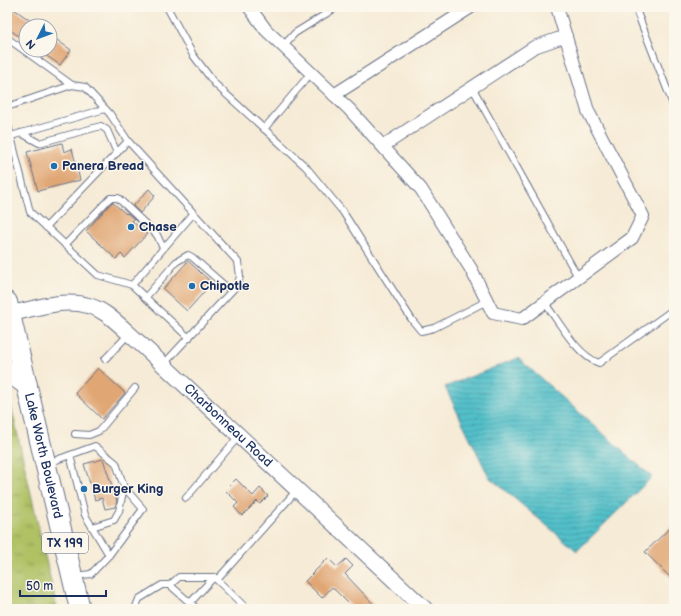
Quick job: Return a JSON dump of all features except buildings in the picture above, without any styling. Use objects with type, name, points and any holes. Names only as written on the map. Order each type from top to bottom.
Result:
[{"type":"highway","name":"Lake Worth Boulevard","points":[[8,310],[80,609]]},
{"type":"highway","points":[[7,371],[27,385]]},
{"type":"street","points":[[249,7],[266,30],[334,95],[421,189],[471,269],[493,313],[522,319],[632,238],[644,216],[588,111],[557,7]]},
{"type":"street","points":[[334,95],[471,7]]},
{"type":"street","points":[[382,146],[534,47],[566,36]]},
{"type":"street","name":"Charbonneau Road","points":[[8,310],[51,304],[80,302],[105,313],[164,365],[425,609]]},
{"type":"lane","points":[[167,7],[193,55],[215,84],[306,168],[343,212],[412,320],[421,331],[434,328],[487,301]]},
{"type":"lane","points":[[283,46],[296,33],[337,7]]},
{"type":"lane","points":[[635,7],[674,107]]},
{"type":"lane","points":[[7,38],[72,85],[85,87],[105,109],[128,141],[238,262],[240,276],[238,284],[164,365]]},
{"type":"lane","points":[[264,129],[311,73]]},
{"type":"lane","points":[[7,107],[72,85]]},
{"type":"lane","points":[[472,87],[578,277]]},
{"type":"lane","points":[[11,136],[105,109]]},
{"type":"lane","points":[[7,121],[30,212],[98,275],[132,285],[189,338]]},
{"type":"lane","points":[[21,133],[39,143],[101,126],[107,130],[117,153]]},
{"type":"lane","points":[[46,227],[128,141]]},
{"type":"lane","points":[[65,245],[110,198],[118,198],[157,234],[163,248]]},
{"type":"lane","points":[[132,285],[193,214]]},
{"type":"lane","points":[[145,298],[176,262],[188,255],[231,291]]},
{"type":"lane","points":[[544,302],[581,351],[592,361],[599,363],[674,309]]},
{"type":"lane","points":[[105,359],[129,334]]},
{"type":"lane","points":[[76,434],[89,435],[99,431],[136,388]]},
{"type":"lane","points":[[186,498],[239,436]]},
{"type":"lane","points":[[46,464],[94,446],[116,463],[124,487],[143,509],[109,555],[91,574],[73,576]]},
{"type":"lane","points":[[70,455],[85,515],[109,555]]},
{"type":"lane","points":[[92,527],[114,520],[119,511],[124,487]]},
{"type":"lane","points":[[190,602],[215,578],[296,490]]},
{"type":"lane","points":[[135,609],[139,599],[162,586],[170,585],[179,576],[215,578],[247,609]]},
{"type":"lane","points":[[170,585],[197,609]]},
{"type":"green space","points":[[7,388],[57,609],[7,609]]},
{"type":"water","points":[[518,358],[652,477],[577,551],[489,477],[445,387]]},
{"type":"place","name":"Panera Bread","points":[[54,166]]},
{"type":"place","name":"Chase","points":[[131,227]]},
{"type":"place","name":"Chipotle","points":[[192,286]]},
{"type":"place","name":"Burger King","points":[[84,489]]}]
